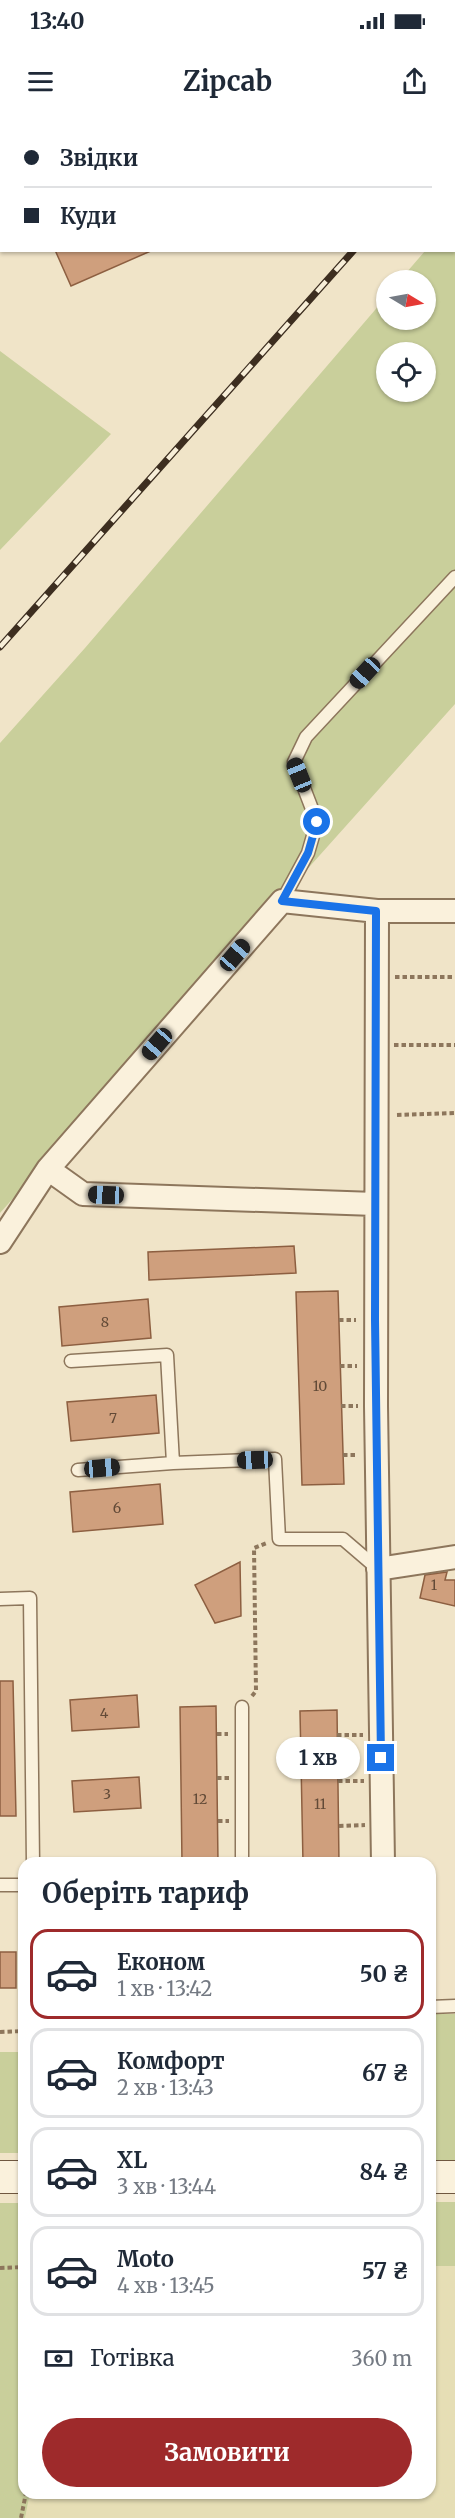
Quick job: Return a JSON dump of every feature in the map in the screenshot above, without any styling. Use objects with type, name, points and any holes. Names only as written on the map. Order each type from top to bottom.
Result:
[{"type":"main road","points":[[0,2176],[18,2176]]},
{"type":"main road","points":[[436,2177],[455,2177]]},
{"type":"street","points":[[0,1242],[48,1168],[282,901],[376,911],[455,912]]},
{"type":"street","points":[[376,911],[375,1204],[383,1857]]},
{"type":"street","points":[[48,1168],[84,1194],[375,1204]]},
{"type":"street","points":[[378,1569],[455,1557]]},
{"type":"lane","points":[[282,901],[308,853],[317,822],[294,762],[306,737],[455,577]]},
{"type":"lane","points":[[71,1361],[167,1355],[173,1463]]},
{"type":"lane","points":[[78,1470],[275,1459],[279,1539],[343,1539],[378,1569]]},
{"type":"lane","points":[[0,1599],[30,1598],[33,1857]]},
{"type":"lane","points":[[242,1707],[242,1857]]},
{"type":"lane","points":[[0,1885],[18,1885]]},
{"type":"lane","points":[[436,2007],[455,2006]]},
{"type":"path","points":[[376,977],[455,977]]},
{"type":"path","points":[[376,1046],[455,1045]]},
{"type":"path","points":[[375,1116],[455,1113]]},
{"type":"path","points":[[242,1707],[256,1691],[255,1548],[279,1539]]},
{"type":"path","points":[[0,2032],[18,2031]]},
{"type":"path","points":[[0,2268],[18,2267]]},
{"type":"path","points":[[21,2518],[25,2499]]},
{"type":"shaded area","points":[[436,2266],[455,2266],[455,2518],[25,2518],[29,2499],[436,2499]]},
{"type":"green space","points":[[424,252],[455,252],[455,704],[0,1213],[0,743],[85,648],[376,309],[376,330],[436,330],[436,270],[409,270]]},
{"type":"green space","points":[[0,351],[111,434],[0,550]]},
{"type":"green space","points":[[436,2014],[455,2014],[455,2160],[436,2160]]},
{"type":"green space","points":[[0,2052],[18,2052],[18,2153],[0,2153]]},
{"type":"green space","points":[[436,2202],[455,2202],[455,2266],[436,2266]]},
{"type":"green space","points":[[0,2203],[18,2203],[18,2499],[29,2499],[25,2518],[0,2518]]},
{"type":"building","points":[[56,252],[148,252],[71,286]]},
{"type":"building","points":[[294,1246],[296,1273],[149,1280],[148,1252]]},
{"type":"building","points":[[338,1291],[344,1484],[302,1485],[296,1292]]},
{"type":"building","points":[[148,1299],[151,1338],[62,1346],[59,1307]]},
{"type":"building","points":[[156,1395],[159,1433],[71,1441],[67,1402]]},
{"type":"building","points":[[160,1484],[163,1524],[73,1532],[70,1492]]},
{"type":"building","points":[[240,1562],[241,1616],[215,1623],[195,1585]]},
{"type":"building","points":[[447,1572],[445,1580],[455,1580],[455,1606],[420,1598],[425,1575]]},
{"type":"building","points":[[0,1681],[13,1681],[16,1816],[0,1816]]},
{"type":"building","points":[[137,1695],[139,1727],[72,1731],[70,1700]]},
{"type":"building","points":[[216,1706],[218,1857],[182,1857],[180,1707]]},
{"type":"building","points":[[337,1710],[339,1857],[303,1857],[300,1711]]},
{"type":"building","points":[[139,1777],[141,1808],[74,1812],[72,1781]]},
{"type":"building","points":[[0,1952],[16,1952],[16,1988],[0,1988]]},
{"type":"railway","points":[[0,647],[352,252]]},
{"type":"route","points":[[317,822],[308,853],[282,901],[376,911],[375,1320],[381,1758]]}]
